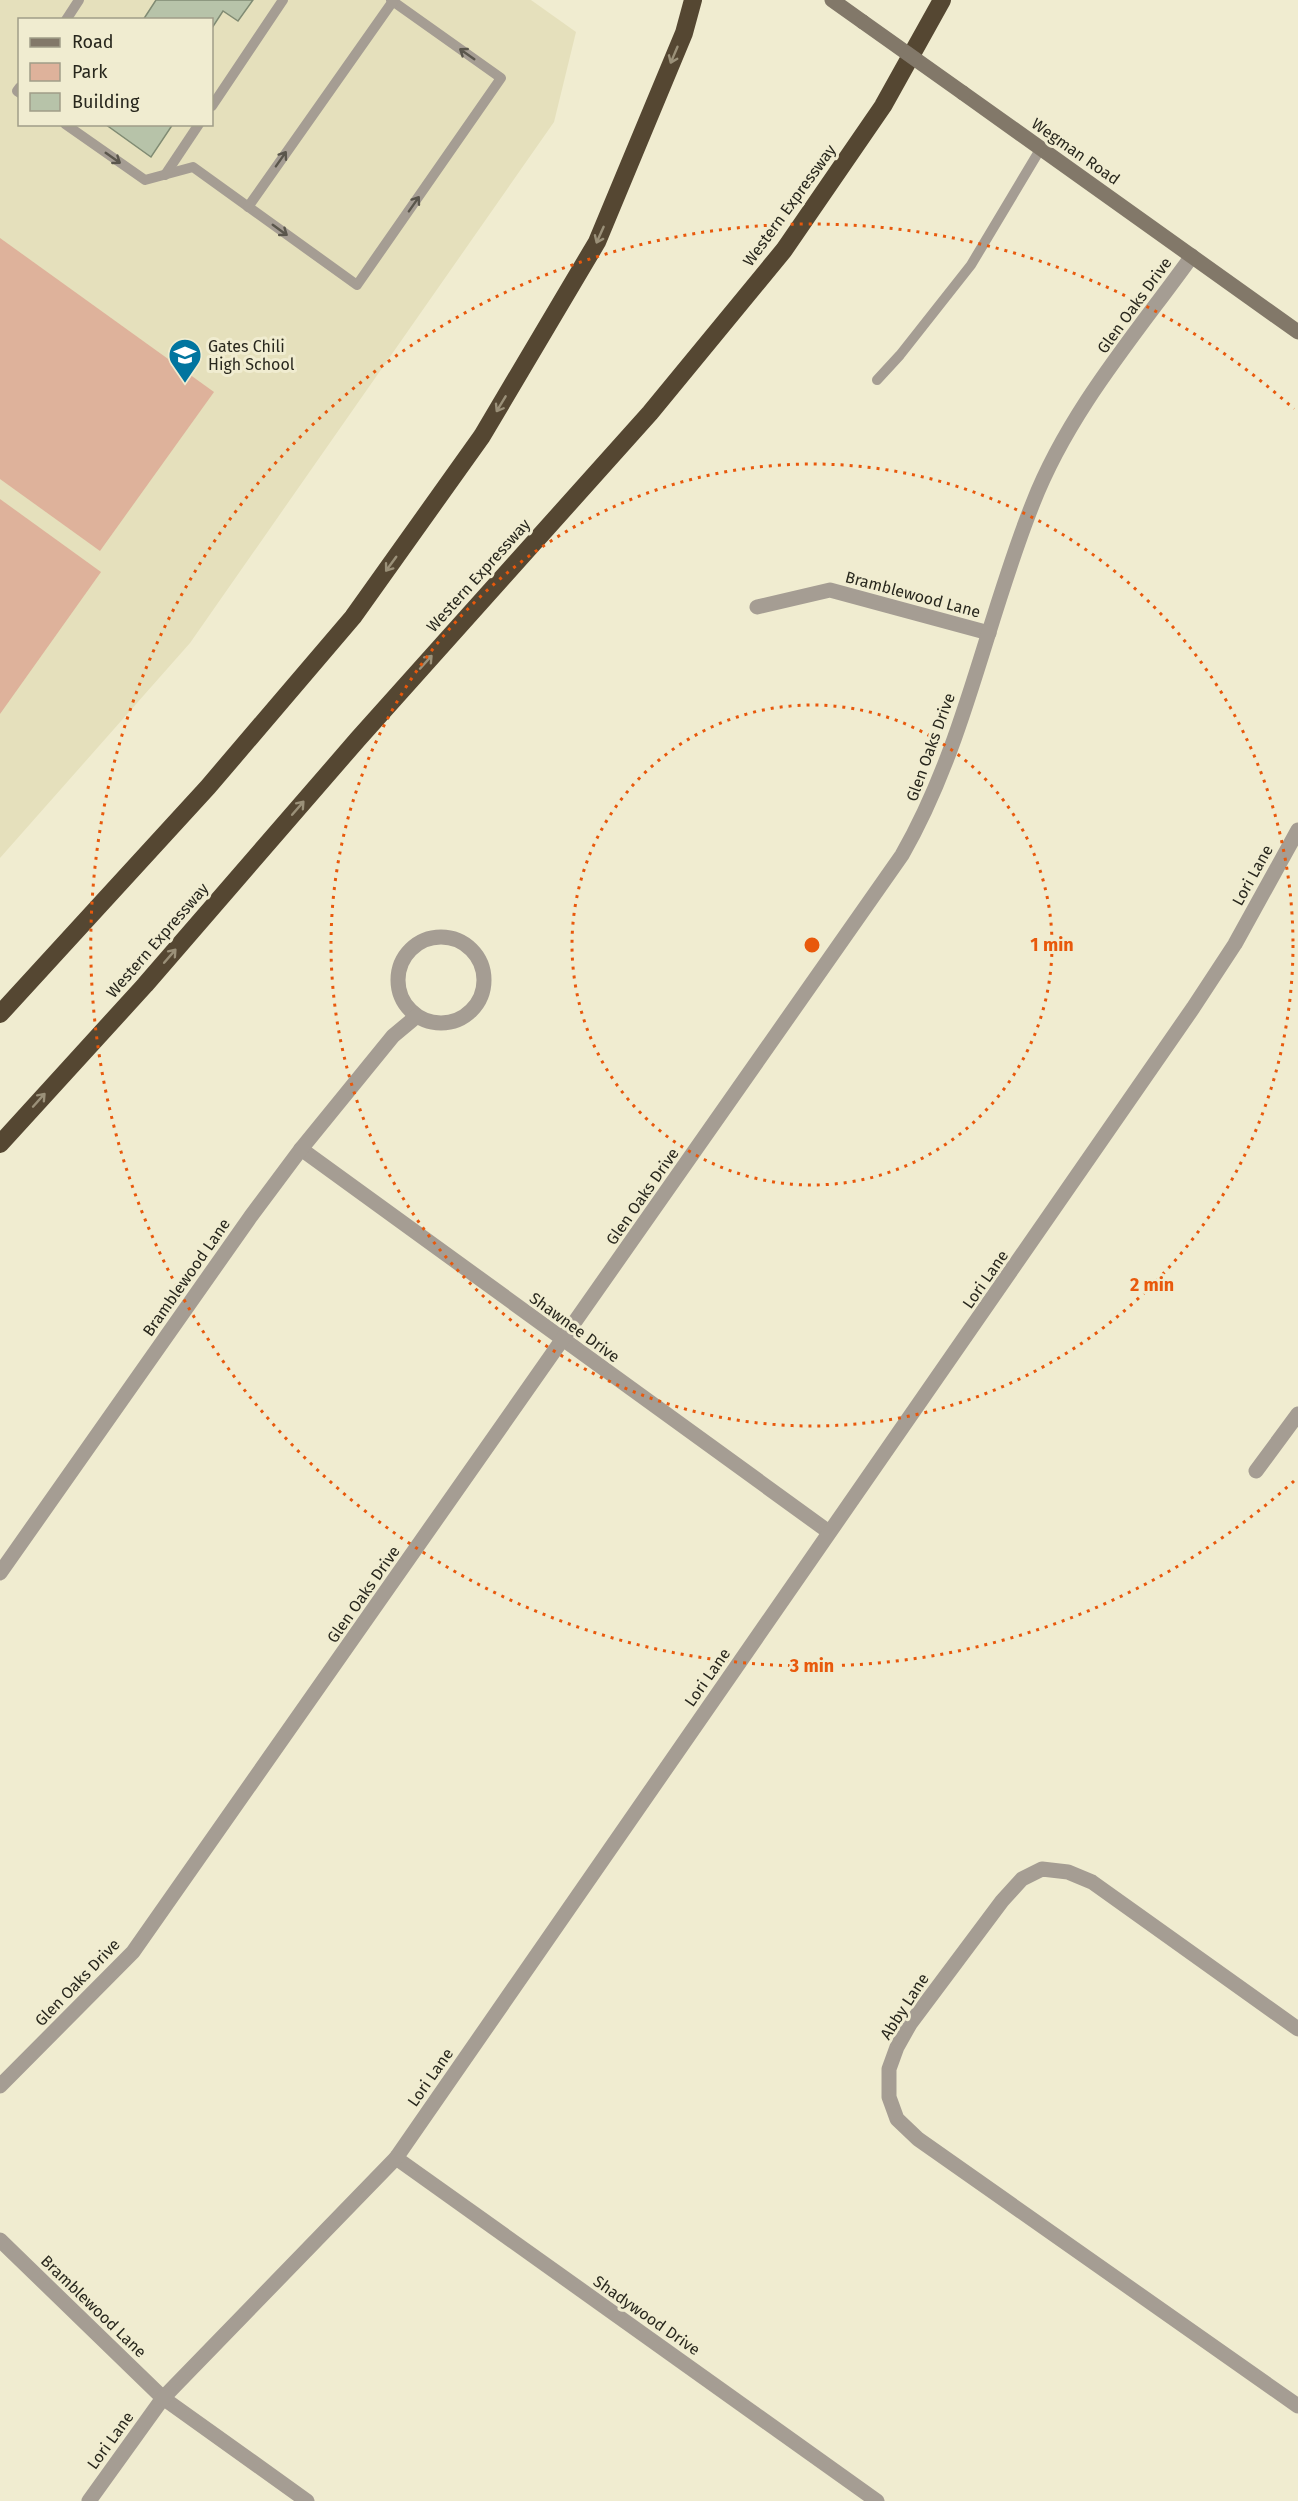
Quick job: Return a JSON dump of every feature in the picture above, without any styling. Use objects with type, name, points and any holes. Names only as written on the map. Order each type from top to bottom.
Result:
[{"type":"highway","points":[[0,1014],[208,787],[353,617],[482,436],[597,242],[684,33],[693,0]]},
{"type":"highway","name":"Western Expressway","points":[[0,1144],[145,985],[365,730],[650,413],[784,250],[883,106],[942,0]]},
{"type":"street","name":"Wegman Road","points":[[832,0],[1298,332]]},
{"type":"street","name":"Glen Oaks Drive","points":[[0,2086],[133,1952],[902,855],[923,818],[942,774],[1032,504],[1053,456],[1082,407],[1192,256]]},
{"type":"street","name":"Bramblewood Lane","points":[[757,607],[830,590],[989,633]]},
{"type":"street","name":"Lori Lane","points":[[89,2501],[163,2398],[396,2158],[1194,1008],[1235,944],[1298,830]]},
{"type":"street","points":[[443,937],[458,940],[470,949],[480,963],[483,978],[478,1000],[474,1007],[457,1020],[442,1023],[431,1022],[417,1016],[403,1001],[398,986],[399,967],[406,954],[417,944],[431,938],[443,937]]},
{"type":"street","name":"Bramblewood Lane","points":[[0,1573],[251,1216],[301,1149],[393,1036],[417,1016]]},
{"type":"street","name":"Shawnee Drive","points":[[301,1149],[829,1532]]},
{"type":"street","points":[[1256,1471],[1298,1414]]},
{"type":"street","name":"Abby Lane","points":[[1298,2029],[1092,1882],[1068,1872],[1042,1869],[1022,1879],[1002,1900],[910,2024],[897,2047],[889,2069],[889,2097],[897,2119],[918,2139],[1298,2406]]},
{"type":"street","name":"Shadywood Drive","points":[[396,2158],[877,2501]]},
{"type":"street","name":"Bramblewood Lane","points":[[0,2240],[163,2398]]},
{"type":"street","points":[[163,2398],[307,2501]]},
{"type":"lane","points":[[67,18],[80,0]]},
{"type":"lane","points":[[213,105],[283,0]]},
{"type":"lane","points":[[68,126],[145,180],[193,167],[248,207],[357,285],[501,78],[392,1],[248,207]]},
{"type":"lane","points":[[165,175],[198,126]]},
{"type":"lane","points":[[877,380],[971,265],[1041,148]]},
{"type":"shaded area","name":"Gates Chili High School","points":[[0,0],[531,0],[576,32],[554,122],[190,643],[0,858]]},
{"type":"green space","points":[[0,238],[214,392],[100,551],[0,479]]},
{"type":"green space","points":[[0,499],[101,572],[0,714]]},
{"type":"building","points":[[156,0],[253,0],[238,21],[223,11],[213,26],[213,18],[144,18]]},
{"type":"building","points":[[108,126],[172,126],[151,157]]},
{"type":"place","name":"Gates Chili High School","points":[[185,384]]}]
